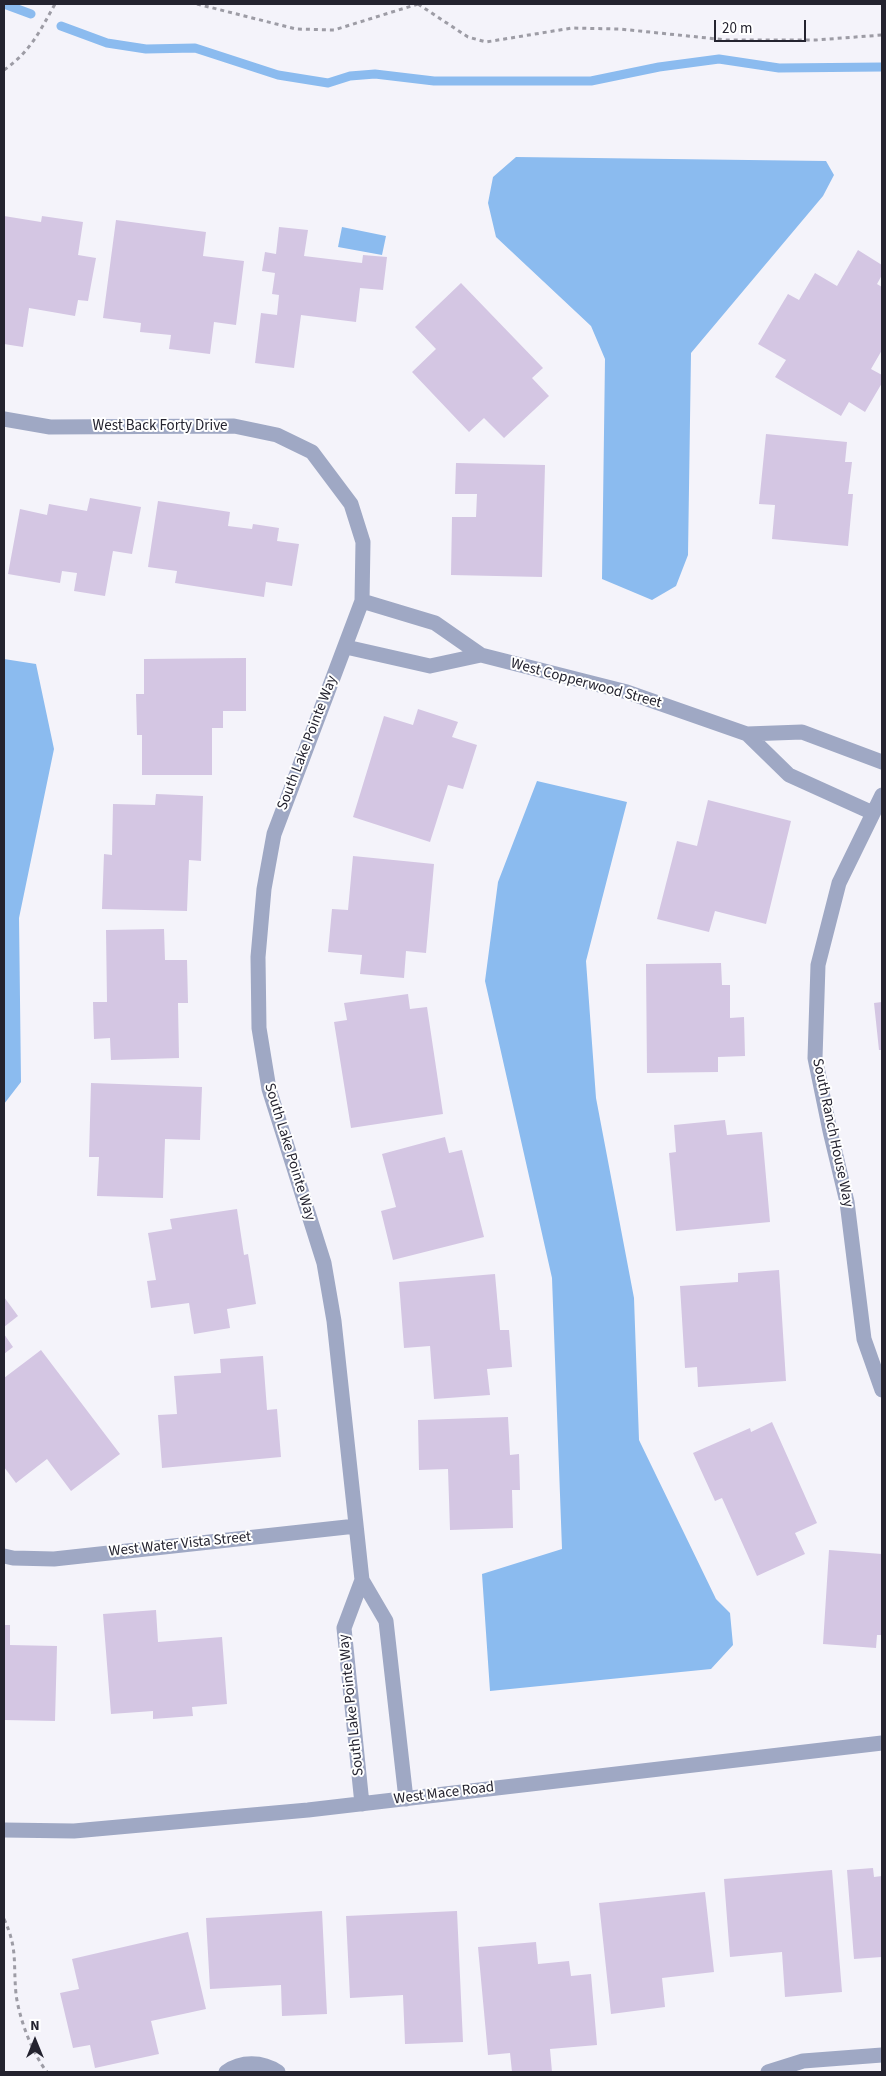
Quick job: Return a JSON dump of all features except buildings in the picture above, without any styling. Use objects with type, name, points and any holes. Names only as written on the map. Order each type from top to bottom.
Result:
[{"type":"street","name":"West Back Forty Drive","points":[[4,419],[50,427],[234,426],[277,435],[312,452]]},
{"type":"street","name":"South Lake Pointe Way","points":[[312,452],[351,504],[363,542],[362,601],[274,834],[264,889],[258,957],[258,1019],[269,1089],[324,1263],[334,1321],[362,1580],[386,1620],[406,1799]]},
{"type":"street","name":"West Copperwood Street","points":[[362,601],[435,622],[481,655],[627,692],[747,734],[802,732],[882,762]]},
{"type":"street","name":"West Copperwood Street","points":[[346,647],[430,666],[481,655]]},
{"type":"street","name":"West Copperwood Street","points":[[747,734],[789,775],[872,813]]},
{"type":"street","name":"South Ranch House Way","points":[[882,795],[839,883],[818,965],[815,1058],[847,1202],[864,1339],[882,1390]]},
{"type":"street","name":"West Water Vista Street","points":[[4,1556],[54,1559],[356,1526]]},
{"type":"street","name":"South Lake Pointe Way","points":[[362,1580],[344,1628],[362,1804]]},
{"type":"street","name":"West Mace Road","points":[[4,1830],[74,1831],[362,1804],[882,1743]]},
{"type":"street","points":[[768,2072],[804,2061],[882,2054]]},
{"type":"street","points":[[226,2072],[245,2064],[259,2064],[278,2072]]},
{"type":"path","points":[[4,70],[19,59],[34,42],[55,4]]},
{"type":"path","points":[[197,4],[296,29],[334,30],[418,4],[468,37],[486,42],[572,28],[620,29],[727,40],[816,40],[882,35]]},
{"type":"path","points":[[4,1919],[12,1937],[15,1956],[16,1994],[21,2017],[40,2063],[46,2072]]},
{"type":"water","points":[[516,157],[826,161],[834,175],[823,196],[691,353],[688,555],[676,586],[652,600],[602,579],[605,359],[591,326],[496,237],[488,203],[493,177]]},
{"type":"water","points":[[342,227],[386,236],[382,255],[338,247]]},
{"type":"water","points":[[4,659],[36,664],[54,749],[19,918],[21,1082],[4,1104]]},
{"type":"water","points":[[537,781],[627,802],[586,961],[596,1098],[634,1298],[639,1440],[716,1599],[730,1613],[733,1645],[711,1669],[490,1691],[482,1574],[562,1549],[552,1278],[485,981],[498,882]]},
{"type":"waterway","points":[[4,4],[31,14]]},
{"type":"waterway","points":[[61,26],[107,43],[146,49],[195,48],[278,75],[328,83],[350,76],[375,74],[434,81],[591,81],[659,67],[719,59],[779,68],[882,67]]}]
